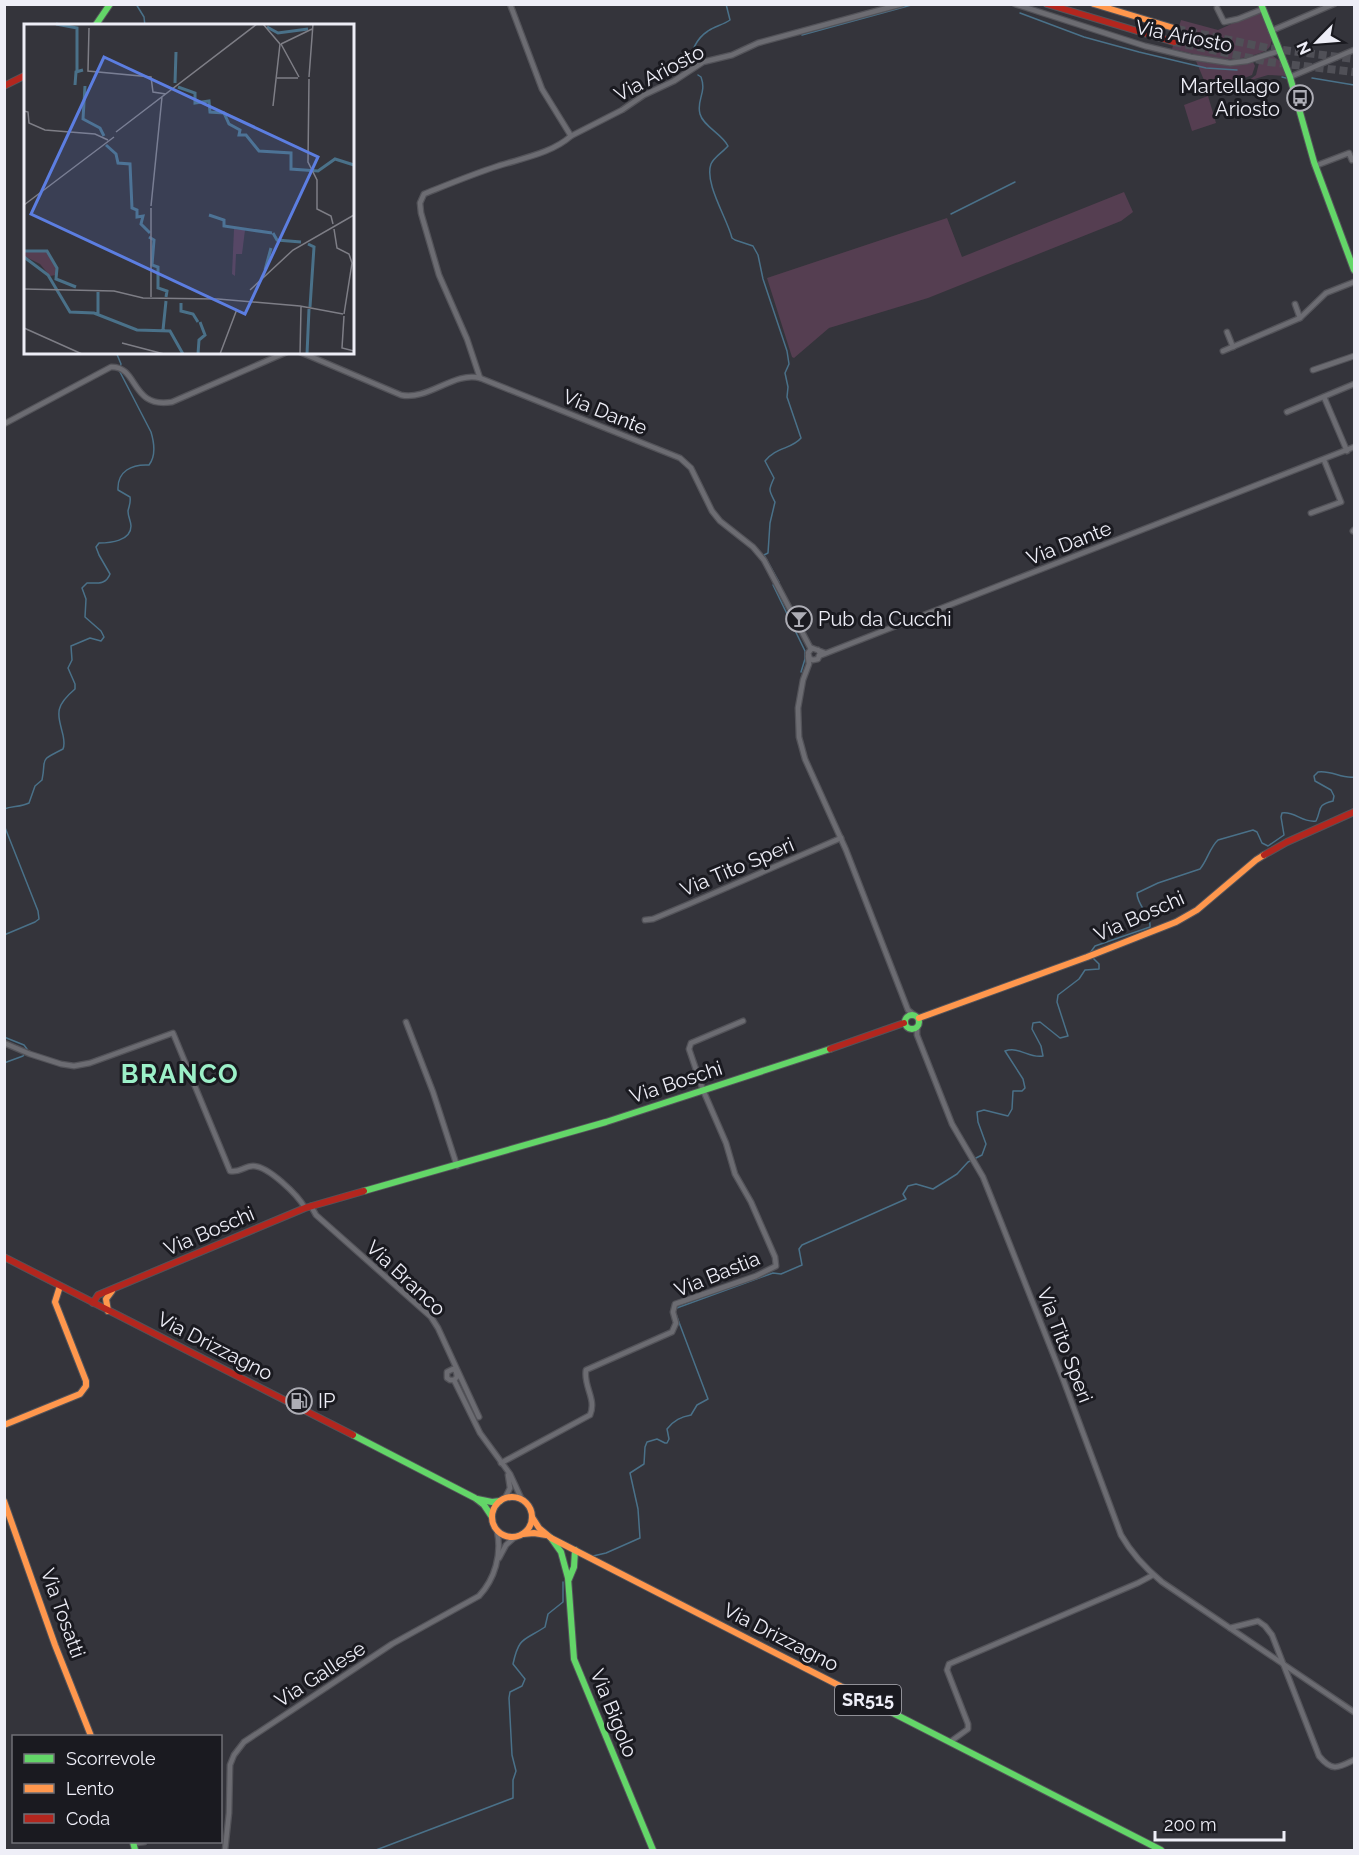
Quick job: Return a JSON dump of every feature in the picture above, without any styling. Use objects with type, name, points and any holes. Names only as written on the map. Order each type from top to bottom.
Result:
[{"type":"main road","points":[[96,24],[110,4]]},
{"type":"main road","points":[[1047,4],[1174,42]]},
{"type":"main road","points":[[1094,4],[1178,29]]},
{"type":"main road","points":[[1262,7],[1290,77],[1315,166],[1353,262],[1354,270]]},
{"type":"main road","points":[[4,86],[24,76]]},
{"type":"main road","name":"Via Boschi","points":[[93,1303],[110,1293],[308,1207],[606,1122],[1095,954],[1176,922],[1197,910],[1270,851],[1354,812]]},
{"type":"main road","points":[[910,1016],[920,1021],[914,1028],[907,1027],[910,1016]]},
{"type":"main road","name":"Via Drizzagno","points":[[4,1257],[475,1498],[484,1505],[492,1517]]},
{"type":"main road","points":[[4,1425],[80,1394],[86,1386],[55,1302],[60,1286]]},
{"type":"main road","points":[[108,1311],[106,1301],[110,1293]]},
{"type":"main road","name":"Via Boschi","points":[[78,1295],[110,1293]]},
{"type":"main road","points":[[93,1303],[98,1295]]},
{"type":"main road","name":"Via Drizzagno","points":[[475,1498],[492,1502],[503,1500]]},
{"type":"main road","points":[[517,1498],[522,1500],[527,1504],[532,1517],[528,1529],[515,1537],[502,1535],[497,1531],[492,1517],[493,1511],[503,1500],[517,1498]]},
{"type":"main road","name":"Via Tosatti","points":[[4,1501],[90,1735]]},
{"type":"main road","name":"Via Drizzagno","points":[[532,1517],[548,1536],[1161,1851]]},
{"type":"main road","name":"Via Drizzagno","points":[[523,1534],[534,1533],[548,1536]]},
{"type":"main road","name":"Via Bigolo","points":[[548,1536],[562,1553],[568,1582],[570,1633],[574,1659],[653,1851]]},
{"type":"main road","name":"Via Bigolo","points":[[568,1582],[574,1567],[575,1550]]},
{"type":"main road","points":[[574,1567],[581,1561],[592,1558]]},
{"type":"street","points":[[510,4],[542,89],[572,136]]},
{"type":"street","name":"Via Ariosto","points":[[480,378],[467,339],[439,275],[421,213],[420,203],[424,194],[460,179],[556,147],[644,95],[674,81],[703,62],[732,55],[758,43],[902,4]]},
{"type":"street","name":"Via Ariosto","points":[[1015,4],[1145,46],[1191,57],[1230,63],[1247,61],[1279,51]]},
{"type":"street","points":[[1271,31],[1334,4]]},
{"type":"street","points":[[1217,8],[1224,22],[1238,19],[1262,7]]},
{"type":"street","points":[[1290,77],[1354,50]]},
{"type":"street","points":[[1315,166],[1349,153],[1352,160]]},
{"type":"street","points":[[1223,351],[1300,318],[1326,293],[1354,282]]},
{"type":"street","points":[[1295,304],[1300,318]]},
{"type":"street","points":[[1227,332],[1233,347]]},
{"type":"street","points":[[4,424],[108,368],[120,369],[142,396],[160,404],[172,402],[282,354]]},
{"type":"street","points":[[305,354],[400,395],[410,397],[460,380],[480,378]]},
{"type":"street","points":[[1313,370],[1354,356]]},
{"type":"street","name":"Via Dante","points":[[480,378],[680,458],[691,468],[716,516],[753,547],[764,560],[811,649]]},
{"type":"street","points":[[1287,412],[1354,384]]},
{"type":"street","points":[[1324,397],[1347,451]]},
{"type":"street","name":"Via Dante","points":[[817,658],[1354,447]]},
{"type":"street","points":[[1311,513],[1341,502],[1324,460]]},
{"type":"street","points":[[825,653],[811,649],[808,653],[809,664],[803,680],[798,708],[799,737],[812,779],[841,838],[910,1016]]},
{"type":"street","points":[[809,664],[817,658],[818,650]]},
{"type":"street","points":[[808,656],[812,660],[817,658]]},
{"type":"street","name":"Via Tito Speri","points":[[645,920],[689,904],[841,838]]},
{"type":"street","points":[[703,1090],[691,1056],[689,1048],[691,1043],[743,1021]]},
{"type":"street","points":[[406,1022],[433,1092],[457,1166]]},
{"type":"street","name":"Via Tito Speri","points":[[914,1028],[952,1124],[993,1202],[1063,1379],[1121,1535],[1129,1550],[1153,1575],[1354,1712]]},
{"type":"street","name":"Via Branco","points":[[4,1043],[61,1064],[82,1065],[173,1033],[230,1171],[240,1171],[256,1166],[273,1173],[316,1215],[431,1317],[479,1417]]},
{"type":"street","name":"Via Bastia","points":[[501,1463],[590,1415],[592,1402],[586,1381],[586,1370],[672,1332],[676,1323],[673,1312],[675,1304],[756,1276],[776,1266],[775,1257],[751,1202],[735,1174],[726,1143],[703,1090]]},
{"type":"street","points":[[454,1380],[480,1433],[513,1480],[522,1500]]},
{"type":"street","points":[[503,1500],[510,1488],[506,1470]]},
{"type":"street","name":"Via Gallese","points":[[225,1851],[232,1760],[244,1742],[392,1644],[470,1602],[486,1588],[492,1577],[500,1540],[497,1531]]},
{"type":"street","name":"Via Gallese","points":[[496,1564],[506,1545],[515,1537]]},
{"type":"street","points":[[950,1742],[968,1729],[968,1724],[947,1670],[949,1664],[1153,1575]]},
{"type":"street","points":[[1230,1628],[1258,1621],[1265,1626],[1272,1635],[1319,1756],[1326,1765],[1333,1768],[1341,1767],[1354,1760]]},
{"type":"street","points":[[222,1815],[229,1813]]},
{"type":"shaded area","points":[[1260,11],[1271,35],[1271,43],[1264,51],[1247,57],[1226,59],[1172,49],[1181,20],[1218,30]]},
{"type":"shaded area","points":[[1273,56],[1280,61],[1286,76],[1268,75],[1248,81],[1256,75],[1260,59]]},
{"type":"shaded area","points":[[1196,61],[1232,66],[1253,62],[1255,66],[1252,75],[1209,92]]},
{"type":"shaded area","points":[[1208,96],[1216,123],[1192,131],[1184,105]]},
{"type":"shaded area","points":[[1124,192],[1133,212],[1121,221],[928,298],[829,328],[794,358],[792,357],[767,278],[947,218],[962,257]]},
{"type":"waterway","points":[[136,4],[144,17],[145,24]]},
{"type":"waterway","points":[[691,65],[693,51],[700,38],[711,29],[730,20],[726,4]]},
{"type":"waterway","points":[[802,35],[915,4]]},
{"type":"waterway","points":[[1020,13],[1084,37],[1139,52],[1206,68],[1237,70]]},
{"type":"waterway","points":[[698,75],[703,83],[699,105],[700,114],[728,146],[711,164],[713,190],[732,238],[753,246],[758,255],[763,279],[787,351],[789,364],[785,373],[788,387],[787,397],[801,438],[769,456],[765,461],[774,478],[770,490],[775,502],[770,523],[768,553],[764,555],[779,582]]},
{"type":"waterway","points":[[1282,77],[1286,78]]},
{"type":"waterway","points":[[1312,78],[1354,85]]},
{"type":"waterway","points":[[951,214],[1015,182]]},
{"type":"waterway","points":[[117,354],[120,367]]},
{"type":"waterway","points":[[4,809],[29,803],[35,786],[42,780],[46,758],[63,749],[59,710],[64,700],[75,689],[68,668],[72,660],[71,646],[90,638],[101,641],[104,637],[101,631],[85,617],[86,599],[82,588],[87,583],[104,582],[110,574],[96,547],[99,543],[119,540],[128,535],[130,531],[128,511],[130,497],[118,490],[120,478],[131,467],[149,465],[153,457],[154,444],[151,432],[120,372]]},
{"type":"waterway","points":[[773,585],[805,651],[801,672]]},
{"type":"waterway","points":[[1090,953],[1095,946],[1150,927],[1137,893],[1158,883],[1200,869],[1218,840],[1253,830],[1257,832],[1262,843],[1268,846],[1284,835],[1282,813],[1316,821],[1320,808],[1333,801],[1334,796],[1331,790],[1315,781],[1314,776],[1318,772],[1354,777]]},
{"type":"waterway","points":[[4,825],[38,911],[39,919],[4,935]]},
{"type":"waterway","points":[[593,1556],[606,1553],[640,1538],[638,1509],[630,1473],[644,1464],[647,1442],[657,1439],[667,1443],[669,1439],[667,1429],[678,1419],[691,1415],[697,1405],[708,1399],[674,1309],[773,1273],[781,1274],[802,1265],[799,1249],[802,1245],[906,1199],[903,1194],[908,1186],[916,1184],[933,1189],[957,1174],[968,1162],[982,1155],[986,1144],[977,1112],[984,1110],[1008,1116],[1012,1109],[1013,1091],[1022,1091],[1025,1088],[1023,1079],[1005,1051],[1015,1050],[1033,1056],[1043,1056],[1041,1046],[1032,1029],[1033,1023],[1040,1022],[1060,1038],[1068,1036],[1057,1002],[1058,995],[1079,979],[1085,970],[1099,969],[1099,964],[1092,957]]},
{"type":"waterway","points":[[4,1037],[24,1045],[27,1049],[23,1056],[4,1063]]},
{"type":"waterway","points":[[376,1850],[513,1798],[513,1780],[516,1771],[512,1755],[509,1698],[510,1692],[522,1686],[525,1679],[513,1664],[515,1655],[523,1640],[545,1627],[548,1614],[563,1602],[563,1582]]},
{"type":"tunnel","points":[[1177,29],[1268,48],[1354,59]]},
{"type":"tunnel","points":[[1174,42],[1269,62],[1354,72]]},
{"type":"traffic: fast","points":[[96,24],[110,4]]},
{"type":"traffic: fast","points":[[1261,4],[1290,77],[1314,162],[1354,270]]},
{"type":"traffic: fast","points":[[909,1015],[915,1015],[919,1022],[915,1029],[909,1029],[905,1025],[905,1019],[909,1015]]},
{"type":"traffic: fast","points":[[364,1191],[606,1122],[830,1049]]},
{"type":"traffic: fast","points":[[353,1435],[475,1498],[484,1505],[492,1517]]},
{"type":"traffic: fast","points":[[477,1499],[500,1501]]},
{"type":"traffic: fast","points":[[551,1538],[561,1552],[568,1578],[574,1659],[653,1850]]},
{"type":"traffic: fast","points":[[569,1579],[574,1567],[575,1550]]},
{"type":"traffic: fast","points":[[887,1710],[1161,1850]]},
{"type":"traffic: fast","points":[[133,1843],[135,1850]]},
{"type":"traffic: slow","points":[[1094,4],[1177,29]]},
{"type":"traffic: slow","points":[[919,1018],[1176,922],[1197,910],[1264,855]]},
{"type":"traffic: slow","points":[[4,1425],[80,1394],[86,1386],[55,1302],[60,1286]]},
{"type":"traffic: slow","points":[[108,1311],[106,1299],[112,1291]]},
{"type":"traffic: slow","points":[[512,1497],[526,1503],[532,1517],[526,1531],[512,1537],[498,1531],[492,1517],[498,1503],[512,1497]]},
{"type":"traffic: slow","points":[[4,1501],[55,1645],[91,1735]]},
{"type":"traffic: slow","points":[[532,1517],[539,1528],[551,1538],[887,1710]]},
{"type":"traffic: slow","points":[[523,1534],[546,1535]]},
{"type":"traffic: jam","points":[[1047,4],[1174,42]]},
{"type":"traffic: jam","points":[[4,86],[24,76]]},
{"type":"traffic: jam","points":[[1264,855],[1287,842],[1354,812]]},
{"type":"traffic: jam","points":[[830,1049],[904,1023]]},
{"type":"traffic: jam","points":[[93,1303],[98,1295],[305,1208],[364,1191]]},
{"type":"traffic: jam","points":[[4,1257],[353,1435]]},
{"type":"place","name":"Martellago Ariosto","points":[[1300,98]]},
{"type":"place","name":"Pub da Cucchi","points":[[799,619]]},
{"type":"place","name":"IP","points":[[299,1401]]},
{"type":"district","name":"BRANCO","points":[[180,1074]]}]
